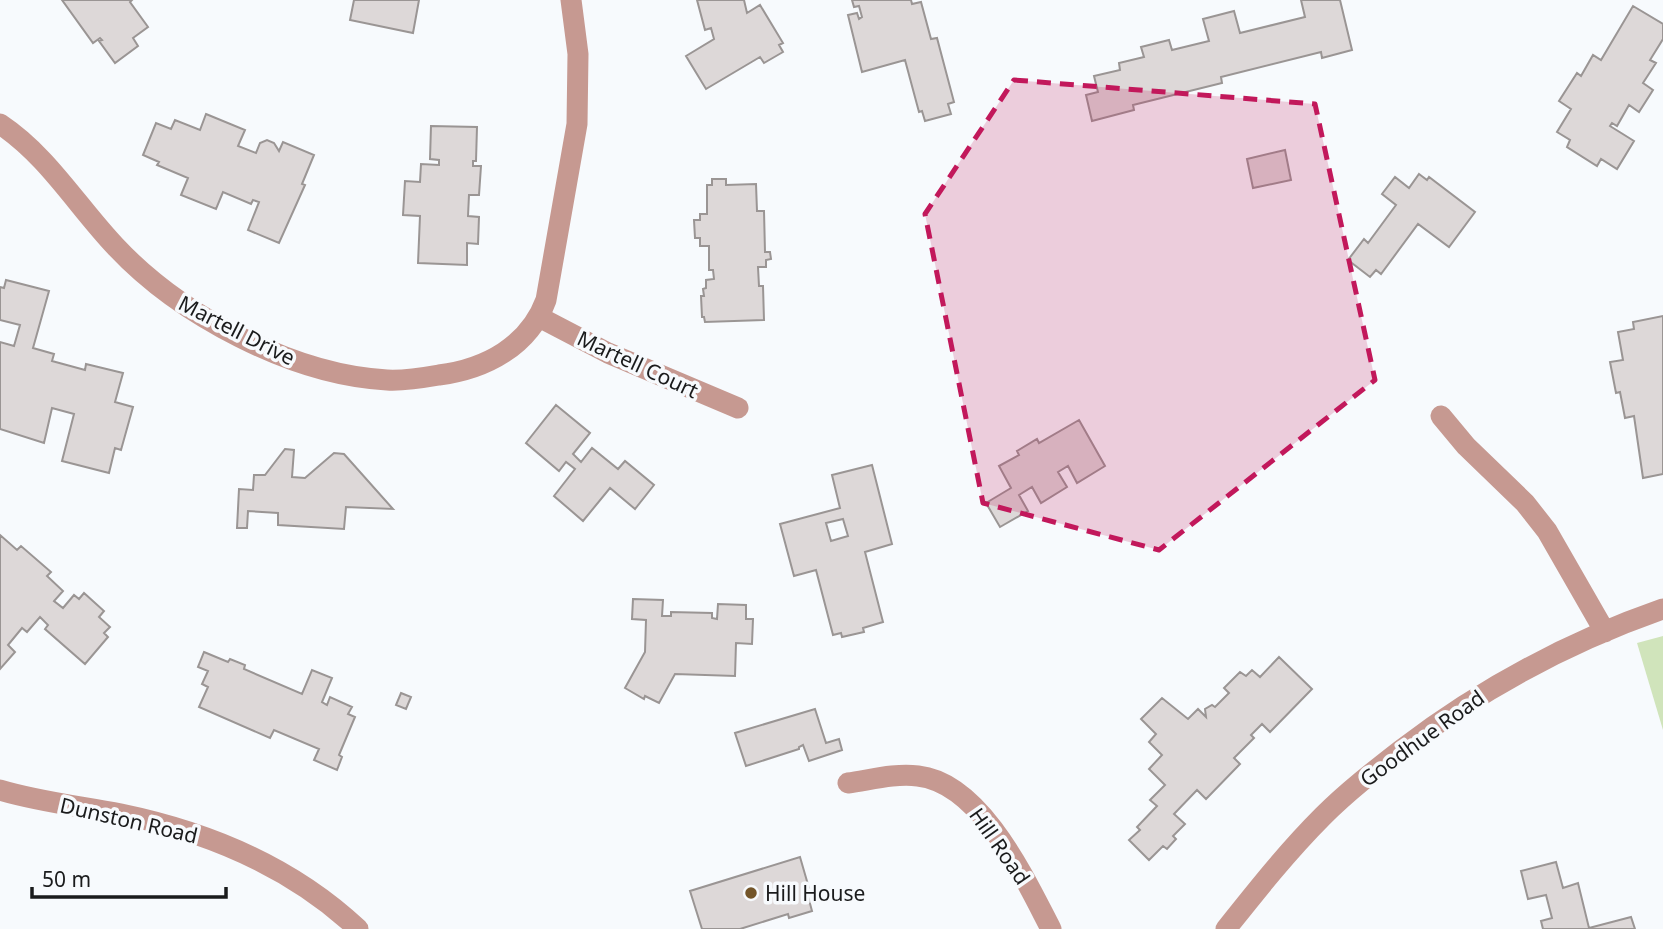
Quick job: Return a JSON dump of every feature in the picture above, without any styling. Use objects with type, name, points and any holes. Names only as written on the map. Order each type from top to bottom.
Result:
[{"type":"street","name":"Martell Drive","points":[[0,124],[32,149],[115,246],[164,292],[193,311],[271,351],[338,373],[388,380],[450,374],[477,366],[505,353],[523,338],[539,317],[551,280],[577,124],[578,54],[571,0]]},
{"type":"street","name":"Martell Court","points":[[539,317],[608,353],[738,408]]},
{"type":"street","points":[[1441,416],[1466,446],[1525,503],[1547,531],[1605,632]]},
{"type":"street","name":"Goodhue Road","points":[[1226,929],[1301,839],[1382,764],[1486,691],[1532,665],[1663,609]]},
{"type":"street","name":"Hill Road","points":[[848,783],[884,777],[919,776],[945,786],[970,803],[999,838],[1051,929]]},
{"type":"street","name":"Dunston Road","points":[[0,790],[33,800],[149,821],[223,844],[303,884],[358,929]]},
{"type":"highlighted area","points":[[1014,80],[1315,104],[1375,380],[1159,550],[983,503],[925,214]]},
{"type":"green space","points":[[1663,636],[1663,730],[1637,643]]},
{"type":"building","points":[[62,0],[132,0],[130,2],[148,27],[133,38],[138,46],[115,63],[99,41],[102,40],[100,38],[93,43]]},
{"type":"building","points":[[354,0],[419,0],[413,33],[350,20]]},
{"type":"building","points":[[697,0],[744,0],[747,13],[760,5],[783,43],[779,45],[783,52],[764,63],[760,57],[706,89],[686,56],[714,39],[711,28],[705,30]]},
{"type":"building","points":[[852,0],[911,0],[912,4],[921,2],[931,39],[937,38],[954,102],[948,104],[951,114],[925,121],[922,111],[919,112],[905,60],[862,72],[848,15],[857,13],[859,19],[862,17],[859,6],[854,7]]},
{"type":"building","points":[[1301,0],[1340,0],[1352,50],[1322,58],[1321,52],[1221,77],[1222,83],[1133,105],[1134,110],[1092,121],[1086,95],[1098,92],[1094,76],[1120,70],[1119,63],[1144,57],[1141,47],[1169,40],[1172,50],[1209,41],[1203,19],[1234,11],[1240,33],[1305,17]]},
{"type":"building","points":[[1633,6],[1663,24],[1663,39],[1650,60],[1656,63],[1643,83],[1653,90],[1639,112],[1629,105],[1617,126],[1612,123],[1610,126],[1634,141],[1617,169],[1601,159],[1597,166],[1567,147],[1570,140],[1557,132],[1571,109],[1559,101],[1577,73],[1581,76],[1593,55],[1601,60]]},
{"type":"building","points":[[206,114],[245,130],[238,146],[256,153],[260,143],[267,140],[274,143],[279,151],[283,142],[314,155],[302,184],[305,185],[279,243],[248,230],[259,202],[253,200],[251,204],[223,192],[216,209],[181,195],[188,178],[157,165],[159,162],[143,155],[156,123],[171,129],[175,120],[200,130]]},
{"type":"building","points":[[431,126],[477,127],[476,161],[473,161],[473,166],[481,166],[479,195],[469,195],[468,216],[479,217],[478,244],[467,243],[467,265],[418,263],[420,216],[403,215],[405,181],[420,182],[421,164],[439,165],[439,160],[430,159]]},
{"type":"building","points":[[1285,150],[1291,180],[1253,188],[1247,159]]},
{"type":"building","points":[[1419,174],[1427,180],[1429,177],[1475,212],[1449,247],[1418,224],[1381,274],[1376,270],[1370,277],[1348,260],[1364,239],[1368,243],[1396,205],[1382,194],[1395,177],[1409,188]]},
{"type":"building","points":[[712,179],[726,179],[726,185],[756,184],[757,211],[764,211],[765,252],[770,252],[771,259],[766,260],[766,267],[758,267],[759,286],[763,286],[764,320],[705,322],[702,317],[703,289],[706,288],[706,280],[714,279],[713,270],[709,270],[709,246],[700,246],[700,238],[695,238],[694,220],[700,220],[700,214],[707,214],[707,185],[712,185]]},
{"type":"building","points":[[6,280],[49,291],[33,348],[54,354],[52,361],[85,370],[86,364],[123,373],[115,402],[133,407],[121,450],[115,448],[109,473],[62,461],[74,414],[52,408],[44,443],[0,429],[0,342],[14,346],[20,325],[0,320],[0,287],[4,288]]},
{"type":"building","points":[[1663,316],[1663,474],[1643,478],[1634,416],[1625,418],[1620,392],[1616,393],[1610,362],[1623,360],[1618,332],[1634,329],[1633,322]]},
{"type":"building","points":[[556,405],[590,433],[573,454],[581,462],[592,448],[618,469],[625,461],[654,485],[635,509],[610,488],[583,521],[554,496],[575,469],[566,462],[559,471],[526,443]]},
{"type":"building","points":[[1079,420],[1105,466],[1077,483],[1068,466],[1058,472],[1067,487],[1041,503],[1032,487],[1019,495],[1028,511],[1000,527],[986,503],[1011,488],[999,466],[1019,455],[1017,451],[1037,439],[1039,443]]},
{"type":"building","points":[[285,449],[294,450],[292,477],[305,478],[334,453],[344,454],[393,509],[346,507],[344,529],[278,525],[278,513],[248,511],[247,528],[237,528],[239,489],[253,490],[254,475],[265,475]]},
{"type":"building","points":[[872,465],[892,544],[865,552],[883,622],[863,628],[864,632],[842,637],[841,633],[833,635],[816,570],[794,576],[780,524],[840,508],[832,475]],"holes":[[[843,519],[848,536],[831,541],[826,523]]]},
{"type":"building","points":[[0,535],[17,550],[21,546],[51,572],[47,576],[63,591],[54,601],[63,608],[74,595],[79,599],[84,593],[104,611],[99,617],[110,627],[104,633],[108,637],[85,664],[45,629],[48,625],[40,617],[27,632],[22,628],[8,645],[15,652],[0,669]]},
{"type":"building","points":[[633,599],[663,600],[662,616],[671,616],[671,612],[712,613],[712,618],[717,619],[718,604],[746,605],[746,619],[753,619],[752,644],[736,643],[735,676],[675,674],[659,703],[645,696],[644,699],[625,688],[645,652],[646,620],[632,619]]},
{"type":"building","points":[[204,652],[228,662],[230,659],[245,665],[244,669],[302,694],[312,670],[332,678],[322,702],[327,705],[330,697],[352,707],[348,714],[355,717],[339,755],[342,757],[337,770],[314,760],[319,749],[274,730],[270,738],[199,707],[208,687],[202,684],[208,671],[198,667]]},
{"type":"building","points":[[1279,657],[1312,689],[1270,732],[1262,724],[1251,735],[1254,738],[1234,758],[1240,764],[1206,799],[1197,790],[1174,814],[1185,824],[1173,836],[1176,839],[1167,849],[1163,846],[1149,860],[1129,840],[1140,830],[1137,827],[1157,806],[1150,800],[1165,785],[1149,769],[1162,755],[1149,742],[1156,734],[1141,719],[1162,698],[1188,719],[1198,709],[1206,717],[1205,709],[1212,705],[1215,707],[1229,693],[1224,688],[1240,672],[1246,676],[1252,670],[1260,677]]},
{"type":"building","points":[[401,693],[411,697],[406,709],[396,705]]},
{"type":"building","points":[[815,709],[826,743],[839,739],[842,750],[809,761],[803,745],[799,749],[746,766],[735,733]]},
{"type":"building","name":"Hill House","points":[[800,857],[811,895],[808,896],[812,911],[789,918],[788,914],[740,929],[702,929],[690,891]]},
{"type":"building","points":[[1556,862],[1563,888],[1578,883],[1589,928],[1631,917],[1635,929],[1543,929],[1541,921],[1552,918],[1546,895],[1528,899],[1521,871]]},
{"type":"place","name":"Hill House","points":[[751,893]]}]
